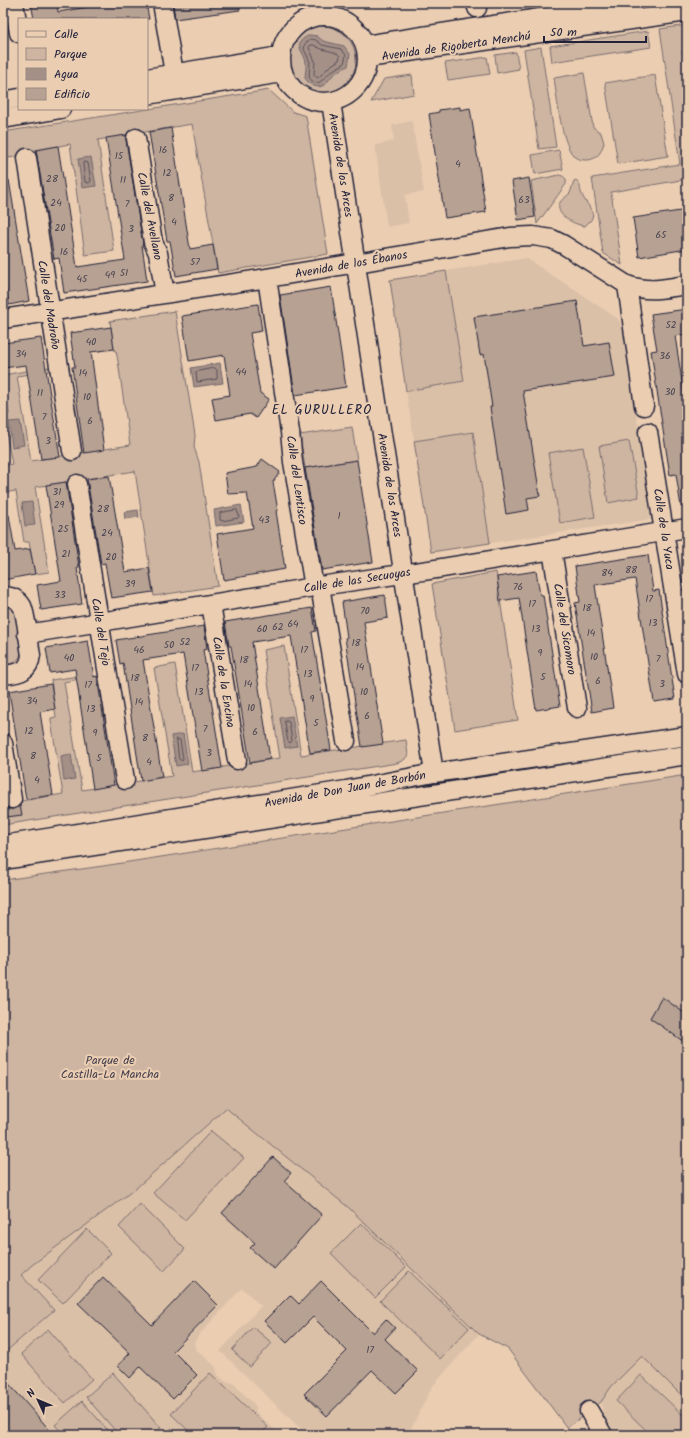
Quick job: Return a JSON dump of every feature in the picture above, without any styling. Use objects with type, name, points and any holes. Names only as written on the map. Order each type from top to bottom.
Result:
[{"type":"street","points":[[14,3],[18,27]]},
{"type":"street","points":[[162,3],[174,73]]},
{"type":"street","name":"Avenida de Rigoberta Menchú","points":[[366,52],[629,3]]},
{"type":"street","points":[[318,10],[325,16],[338,18],[349,24],[358,32],[366,52],[366,70],[361,82],[353,91],[343,98],[331,102],[319,103],[307,100],[296,93],[288,84],[281,64],[286,38],[293,28],[312,17],[318,10]]},
{"type":"street","name":"Avenida de Rigoberta Menchú","points":[[366,52],[687,12]]},
{"type":"street","points":[[148,78],[174,73],[281,64]]},
{"type":"street","points":[[148,95],[281,64]]},
{"type":"street","points":[[3,101],[18,98]]},
{"type":"street","name":"Avenida de los Arces","points":[[331,102],[434,773]]},
{"type":"street","points":[[3,118],[55,110]]},
{"type":"street","name":"Calle del Avellano","points":[[136,138],[153,242],[158,253],[164,294]]},
{"type":"street","name":"Calle del Madroño","points":[[27,158],[72,451]]},
{"type":"street","name":"Avenida de los Ébanos","points":[[3,319],[267,278],[510,237],[533,236],[552,239],[627,285],[638,289],[650,290],[687,285]]},
{"type":"street","name":"Calle del Lentisco","points":[[267,278],[290,432],[293,462],[346,741]]},
{"type":"street","points":[[627,285],[644,406]]},
{"type":"street","name":"Calle de la Yuca","points":[[648,432],[687,674]]},
{"type":"street","name":"Calle del Tejo","points":[[77,484],[125,780]]},
{"type":"street","name":"Calle de las Secuoyas","points":[[27,634],[317,586],[436,569],[687,528]]},
{"type":"street","name":"Calle del Sicomoro","points":[[552,550],[577,708]]},
{"type":"street","points":[[3,596],[10,596],[21,604],[23,608],[31,655],[30,662],[21,672],[3,676]]},
{"type":"street","name":"Calle de la Encina","points":[[211,604],[237,760]]},
{"type":"street","name":"Avenida de Don Juan de Borbón","points":[[3,845],[338,791],[434,773],[687,736]]},
{"type":"street","points":[[3,744],[12,799]]},
{"type":"street","name":"Avenida de Don Juan de Borbón","points":[[3,860],[687,756]]},
{"type":"street","points":[[589,1411],[603,1435]]},
{"type":"shaded area","points":[[412,121],[424,192],[405,195],[409,223],[387,227],[375,145],[394,141],[392,125]]},
{"type":"shaded area","points":[[526,258],[617,318],[622,325],[653,519],[490,543],[473,432],[414,441],[406,391],[464,381],[446,271]]},
{"type":"shaded area","points":[[226,1108],[349,1208],[479,1334],[432,1387],[408,1435],[307,1435],[220,1351],[261,1306],[242,1288],[199,1335],[194,1343],[197,1350],[216,1367],[218,1375],[225,1381],[232,1382],[256,1406],[256,1412],[280,1435],[3,1435],[3,1354],[54,1310],[21,1275],[32,1265],[135,1189]]},
{"type":"shaded area","points":[[642,1356],[687,1401],[687,1435],[612,1435],[604,1419],[601,1402],[611,1387]]},
{"type":"green space","points":[[687,25],[687,50],[682,51],[687,85],[687,179],[611,192],[622,265],[603,253],[592,178],[680,164],[660,29]]},
{"type":"green space","points":[[322,26],[335,29],[346,36],[353,47],[356,60],[353,73],[346,84],[335,91],[322,94],[309,91],[298,84],[291,73],[288,60],[291,47],[298,36],[309,29]]},
{"type":"green space","points":[[648,31],[651,47],[552,62],[550,46]]},
{"type":"green space","points":[[541,47],[556,147],[539,149],[524,50]]},
{"type":"green space","points":[[516,52],[519,69],[497,73],[495,55]]},
{"type":"green space","points":[[487,57],[490,74],[448,80],[445,63]]},
{"type":"green space","points":[[584,73],[593,127],[601,133],[604,143],[599,154],[594,158],[580,160],[571,152],[563,133],[554,78]]},
{"type":"green space","points":[[412,75],[414,94],[371,102],[384,79]]},
{"type":"green space","points":[[655,75],[668,156],[618,164],[605,83]]},
{"type":"green space","points":[[269,90],[293,112],[306,116],[328,254],[218,273],[192,124],[98,140],[114,251],[85,255],[70,144],[25,152],[25,155],[3,159],[3,132]]},
{"type":"green space","points":[[559,150],[563,169],[535,174],[532,155]]},
{"type":"green space","points":[[559,175],[565,178],[566,184],[537,224],[531,181]]},
{"type":"green space","points":[[576,180],[579,183],[582,195],[593,215],[591,220],[585,226],[568,220],[559,209],[560,202],[570,193],[574,181]]},
{"type":"green space","points":[[446,271],[464,381],[406,391],[390,280]]},
{"type":"green space","points":[[175,311],[195,435],[194,447],[199,462],[218,586],[154,596],[135,471],[35,487],[49,572],[35,574],[29,542],[24,542],[16,491],[3,493],[3,466],[12,464],[3,419],[3,416],[9,414],[3,375],[49,367],[50,371],[17,376],[31,461],[130,445],[118,361],[116,351],[114,349],[110,321]]},
{"type":"green space","points":[[352,427],[357,460],[305,468],[300,435]]},
{"type":"green space","points":[[473,432],[490,543],[431,552],[414,441]]},
{"type":"green space","points":[[629,441],[639,497],[608,503],[599,446]]},
{"type":"green space","points":[[583,447],[595,517],[560,523],[548,453]]},
{"type":"green space","points":[[496,572],[518,720],[455,730],[432,584]]},
{"type":"green space","points":[[3,603],[15,609],[17,613],[22,649],[19,658],[16,661],[3,666]]},
{"type":"green space","points":[[284,646],[301,755],[406,740],[408,755],[404,760],[397,763],[3,825],[3,804],[63,794],[51,721],[51,718],[56,717],[51,680],[79,676],[79,679],[64,682],[82,790],[172,776],[154,668],[175,664],[192,772],[280,758],[263,650]]},
{"type":"green space","name":"Parque de Castilla-La Mancha","points":[[687,775],[687,1401],[642,1356],[611,1387],[601,1402],[567,1428],[508,1349],[479,1334],[349,1208],[226,1108],[135,1189],[32,1265],[21,1275],[54,1310],[3,1354],[3,880],[103,866]]},
{"type":"green space","points":[[211,1131],[244,1158],[185,1220],[153,1193]]},
{"type":"green space","points":[[140,1204],[185,1249],[164,1271],[119,1227]]},
{"type":"green space","points":[[361,1223],[406,1267],[375,1298],[331,1253]]},
{"type":"green space","points":[[87,1229],[111,1253],[63,1303],[38,1280]]},
{"type":"green space","points":[[409,1271],[469,1328],[440,1359],[380,1301]]},
{"type":"green space","points":[[253,1327],[272,1343],[250,1367],[232,1350]]},
{"type":"green space","points":[[48,1329],[92,1379],[65,1403],[21,1354]]},
{"type":"green space","points":[[113,1373],[161,1428],[153,1435],[119,1435],[86,1397]]},
{"type":"green space","points":[[210,1373],[268,1427],[260,1435],[193,1435],[171,1414]]},
{"type":"green space","points":[[641,1375],[687,1419],[687,1432],[684,1435],[651,1435],[616,1401]]},
{"type":"green space","points":[[82,1401],[112,1435],[64,1435],[55,1425]]},
{"type":"water","points":[[310,35],[317,36],[323,41],[344,46],[350,54],[348,66],[333,75],[325,84],[318,87],[313,86],[305,78],[306,62],[300,47],[301,41]]},
{"type":"water","points":[[91,157],[96,186],[82,188],[78,159]]},
{"type":"water","points":[[220,363],[223,383],[194,387],[191,368]]},
{"type":"water","points":[[20,421],[24,445],[12,447],[9,422]]},
{"type":"water","points":[[32,502],[35,525],[25,526],[22,503]]},
{"type":"water","points":[[241,505],[244,522],[216,526],[214,510]]},
{"type":"water","points":[[138,510],[139,517],[125,519],[124,512]]},
{"type":"water","points":[[292,716],[297,746],[285,748],[280,718]]},
{"type":"water","points":[[183,734],[188,764],[176,766],[171,736]]},
{"type":"water","points":[[71,754],[75,779],[64,781],[61,756]]},
{"type":"building","points":[[31,3],[57,3],[58,12],[112,3],[146,3],[149,19],[148,18],[34,18]]},
{"type":"building","points":[[173,3],[240,3],[240,10],[175,19]]},
{"type":"building","points":[[460,107],[460,110],[470,108],[486,212],[445,218],[429,114],[439,112],[439,110]]},
{"type":"building","points":[[171,128],[190,249],[213,245],[217,269],[176,276],[170,241],[167,241],[149,132]]},
{"type":"building","points":[[126,135],[143,244],[147,281],[64,293],[59,258],[54,259],[36,150],[58,146],[77,267],[125,260],[106,138]]},
{"type":"building","points":[[529,178],[535,217],[518,220],[512,181]]},
{"type":"building","points":[[9,180],[29,301],[9,305],[3,272],[3,181]]},
{"type":"building","points":[[687,210],[687,249],[639,257],[633,218]]},
{"type":"building","points":[[331,287],[346,387],[295,395],[280,295]]},
{"type":"building","points":[[577,301],[584,346],[609,342],[615,377],[523,391],[540,496],[527,498],[529,510],[506,514],[490,407],[492,407],[484,354],[480,355],[474,317]]},
{"type":"building","points":[[258,304],[262,331],[250,333],[260,393],[269,399],[256,418],[250,414],[216,420],[212,398],[230,395],[224,355],[189,361],[182,316]]},
{"type":"building","points":[[687,309],[687,334],[675,336],[686,407],[682,408],[687,444],[687,506],[681,507],[676,474],[670,475],[660,411],[651,351],[657,350],[651,314]]},
{"type":"building","points":[[111,327],[114,349],[91,352],[104,450],[84,453],[72,367],[75,367],[70,333]]},
{"type":"building","points":[[41,338],[60,457],[41,459],[26,365],[3,368],[3,343]]},
{"type":"building","points":[[262,459],[280,472],[273,482],[285,569],[224,580],[217,534],[253,528],[247,493],[228,494],[225,473],[257,467]]},
{"type":"building","points":[[357,460],[373,562],[322,570],[305,468]]},
{"type":"building","points":[[109,476],[125,572],[149,568],[153,592],[111,598],[105,563],[101,564],[87,479]]},
{"type":"building","points":[[66,482],[79,567],[77,568],[82,604],[41,610],[37,585],[61,581],[46,485]]},
{"type":"building","points":[[3,515],[9,515],[15,551],[30,549],[35,574],[3,580]]},
{"type":"building","points":[[648,555],[653,591],[659,590],[675,699],[654,702],[635,579],[595,585],[613,708],[592,712],[575,603],[580,602],[575,566]]},
{"type":"building","points":[[536,571],[540,595],[543,595],[560,706],[536,710],[519,598],[500,601],[497,577]]},
{"type":"building","points":[[385,595],[388,618],[364,622],[383,744],[362,747],[345,638],[347,637],[342,602]]},
{"type":"building","points":[[312,608],[316,631],[312,632],[331,750],[310,753],[291,636],[252,642],[270,759],[250,763],[231,646],[229,646],[225,622]]},
{"type":"building","points":[[204,626],[207,649],[203,650],[222,768],[202,771],[183,654],[143,660],[162,777],[141,781],[123,663],[120,664],[116,640]]},
{"type":"building","points":[[88,641],[94,677],[97,676],[114,785],[93,789],[75,669],[50,673],[46,648]]},
{"type":"building","points":[[51,684],[55,709],[40,712],[53,795],[26,799],[9,691]]},
{"type":"building","points":[[20,805],[22,815],[7,817],[5,806],[9,809],[13,809]]},
{"type":"building","points":[[662,997],[687,1015],[687,1044],[650,1018]]},
{"type":"building","points":[[273,1157],[291,1173],[284,1181],[322,1215],[274,1269],[250,1248],[255,1243],[222,1213]]},
{"type":"building","points":[[103,1277],[152,1325],[194,1281],[218,1305],[173,1351],[197,1375],[173,1399],[140,1367],[130,1378],[118,1366],[130,1353],[78,1303]]},
{"type":"building","points":[[321,1281],[373,1333],[386,1319],[395,1328],[385,1339],[418,1371],[396,1393],[372,1370],[327,1416],[304,1394],[347,1351],[313,1317],[287,1343],[264,1321],[290,1295],[299,1304]]},
{"type":"building","points":[[3,1377],[54,1435],[3,1435]]},
{"type":"district","name":"EL GURULLERO","points":[[322,409]]}]
